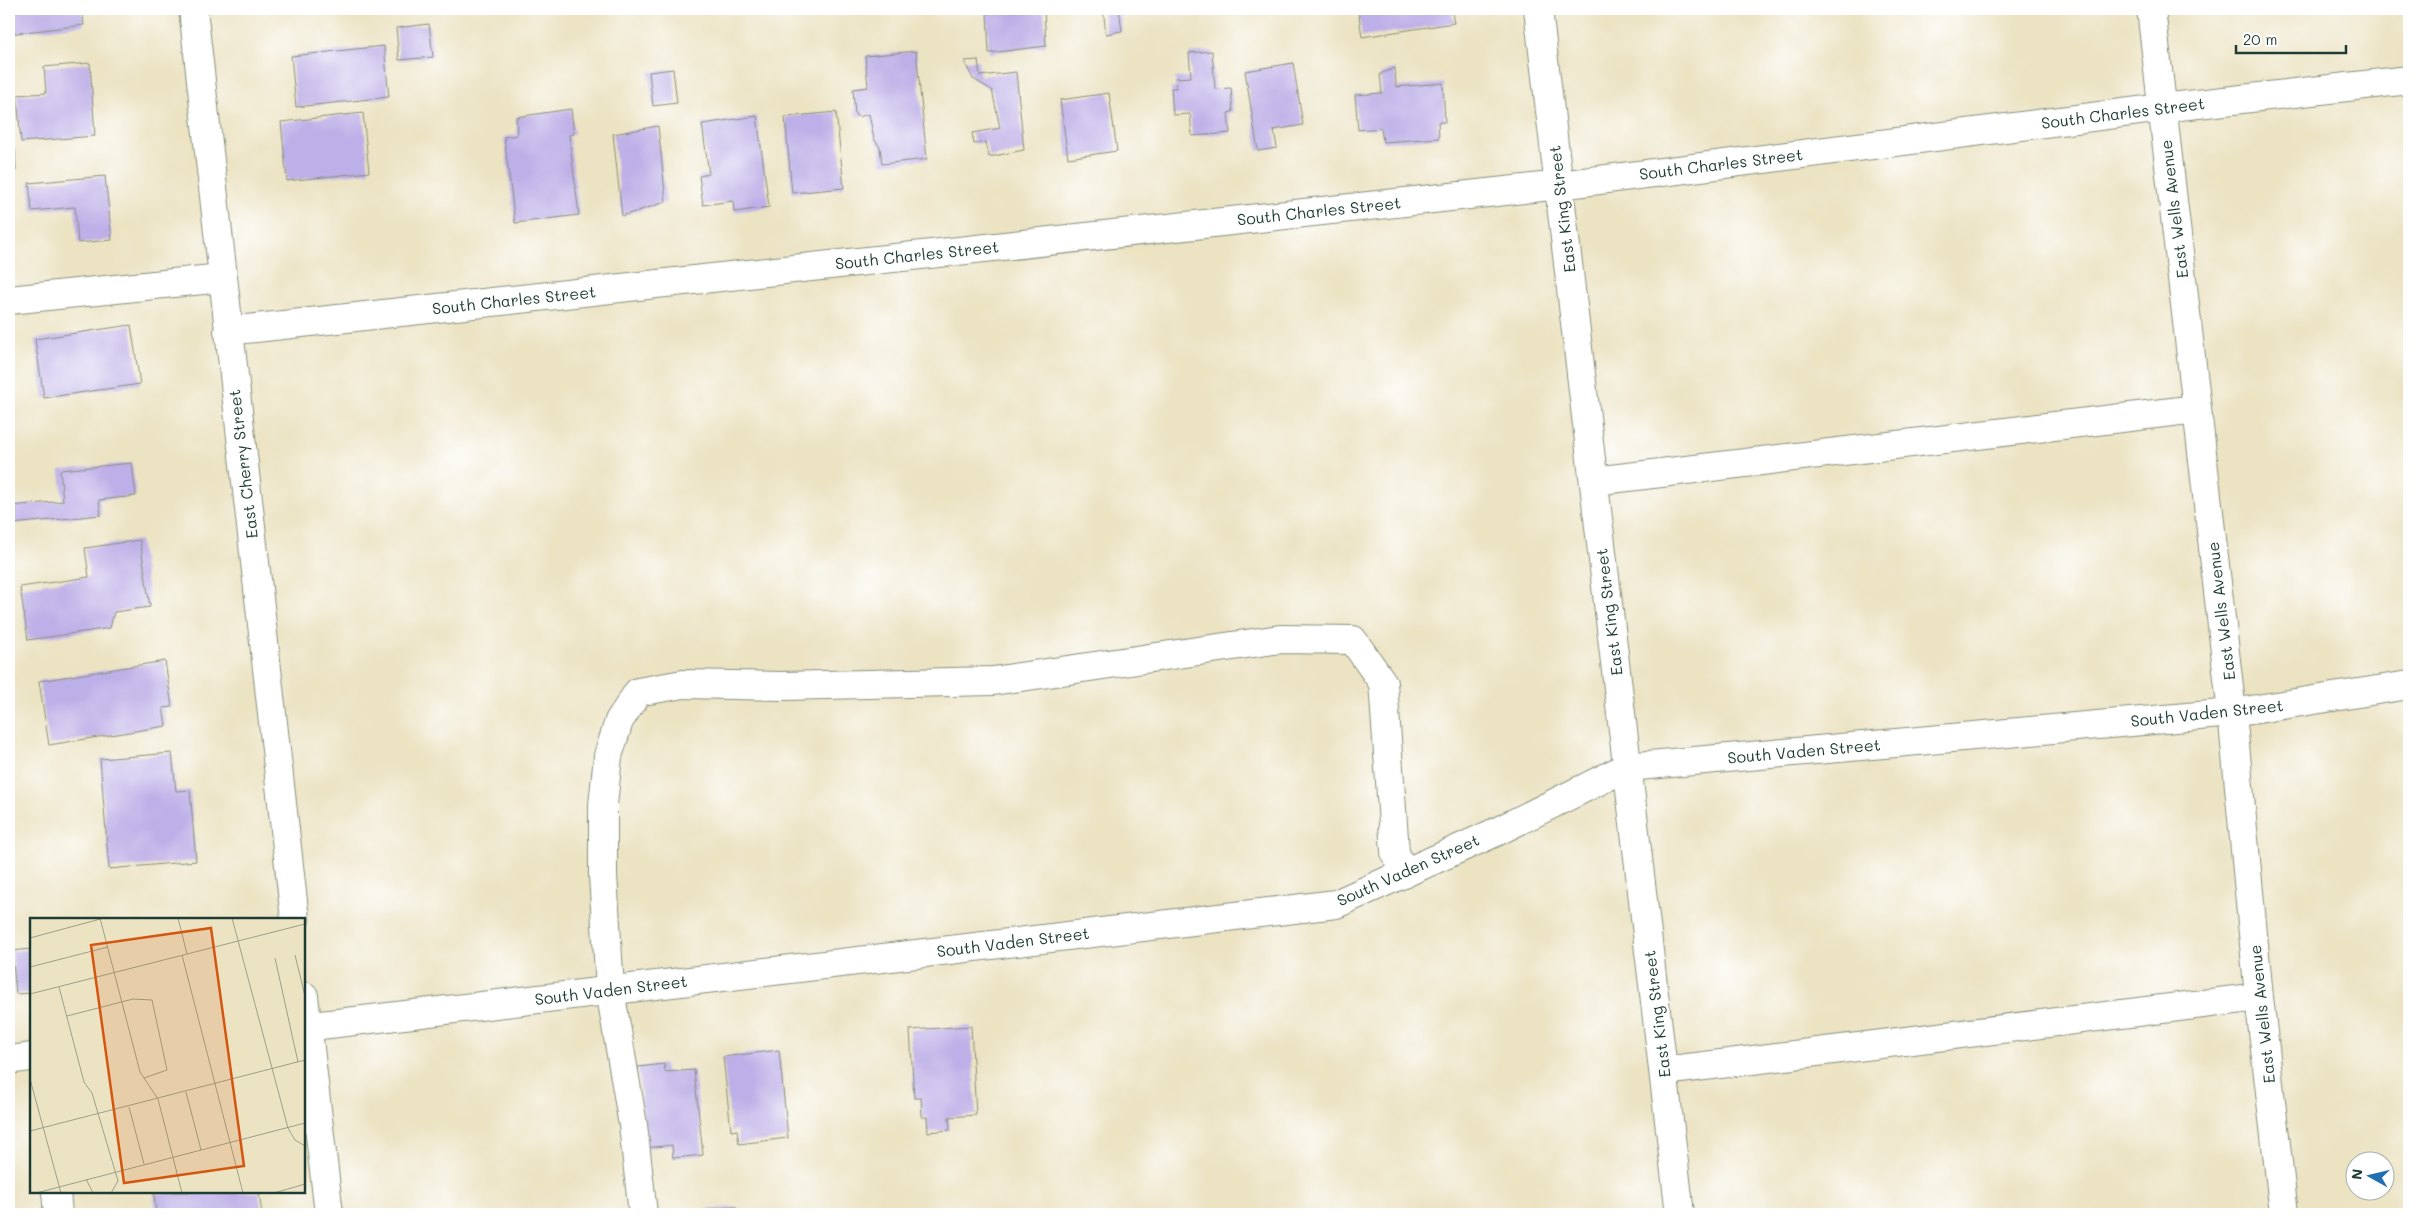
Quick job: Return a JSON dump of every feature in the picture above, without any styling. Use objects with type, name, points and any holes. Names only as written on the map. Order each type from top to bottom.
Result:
[{"type":"street","name":"East Cherry Street","points":[[193,9],[295,918]]},
{"type":"street","name":"East King Street","points":[[1538,9],[1680,1214]]},
{"type":"street","name":"East Wells Avenue","points":[[2151,9],[2232,713],[2259,997],[2284,1214]]},
{"type":"street","name":"South Charles Street","points":[[228,331],[1560,185],[2162,108],[2409,80]]},
{"type":"street","points":[[9,300],[222,278]]},
{"type":"street","points":[[1594,481],[2197,409]]},
{"type":"street","points":[[643,1214],[633,1125],[610,990],[603,876],[604,804],[608,756],[619,721],[638,692],[683,684],[783,686],[993,681],[1253,642],[1353,640],[1383,683],[1395,852],[1404,874]]},
{"type":"street","name":"South Vaden Street","points":[[306,1026],[1336,904],[1496,832],[1627,766],[2232,713],[2409,685]]},
{"type":"street","points":[[1664,1071],[2259,997]]},
{"type":"street","points":[[305,1011],[329,1214]]},
{"type":"street","points":[[9,1060],[30,1057]]},
{"type":"street","points":[[56,1193],[58,1214]]},
{"type":"building","points":[[9,9],[82,9],[84,25],[9,34]]},
{"type":"building","points":[[1044,9],[1046,46],[989,53],[987,13]]},
{"type":"building","points":[[1103,9],[1119,9],[1122,31],[1106,34]]},
{"type":"building","points":[[1358,9],[1451,9],[1454,23],[1362,37]]},
{"type":"building","points":[[429,24],[433,57],[399,60],[396,28]]},
{"type":"building","points":[[384,46],[389,97],[296,107],[291,56]]},
{"type":"building","points":[[916,51],[927,159],[882,164],[880,147],[874,139],[869,114],[859,117],[855,115],[853,89],[868,87],[865,56]]},
{"type":"building","points":[[1212,51],[1215,89],[1231,88],[1233,112],[1228,113],[1230,133],[1192,136],[1190,114],[1173,115],[1171,88],[1176,88],[1175,78],[1191,77],[1189,53]]},
{"type":"building","points":[[978,60],[980,76],[1016,72],[1024,150],[989,157],[986,142],[974,144],[972,133],[1000,128],[992,90],[973,79],[964,61]]},
{"type":"building","points":[[90,63],[95,136],[21,142],[17,95],[46,93],[44,67]]},
{"type":"building","points":[[1293,63],[1303,125],[1274,130],[1277,148],[1258,151],[1245,71]]},
{"type":"building","points":[[1395,68],[1396,87],[1443,83],[1445,122],[1438,122],[1439,138],[1383,142],[1381,128],[1358,130],[1355,95],[1382,93],[1380,74]]},
{"type":"building","points":[[673,69],[677,103],[653,106],[649,72]]},
{"type":"building","points":[[1109,93],[1117,151],[1068,158],[1060,100]]},
{"type":"building","points":[[571,109],[574,134],[569,135],[579,215],[515,223],[504,137],[517,135],[516,117]]},
{"type":"building","points":[[836,112],[844,188],[792,193],[785,117]]},
{"type":"building","points":[[363,113],[369,172],[287,181],[281,122]]},
{"type":"building","points":[[757,116],[769,207],[734,212],[733,201],[703,205],[699,176],[709,174],[702,124]]},
{"type":"building","points":[[658,126],[666,202],[622,216],[613,134]]},
{"type":"building","points":[[9,150],[15,150],[16,171],[9,172]]},
{"type":"building","points":[[105,176],[112,240],[78,243],[75,207],[32,211],[29,183]]},
{"type":"building","points":[[131,325],[140,384],[44,398],[35,339]]},
{"type":"building","points":[[132,463],[136,496],[99,500],[101,515],[12,524],[11,506],[63,501],[60,470]]},
{"type":"building","points":[[140,540],[150,607],[114,612],[110,628],[28,640],[20,587],[89,577],[85,548]]},
{"type":"building","points":[[165,661],[172,707],[163,708],[166,726],[49,745],[39,681]]},
{"type":"building","points":[[172,753],[176,791],[190,790],[196,861],[109,869],[100,759]]},
{"type":"building","points":[[30,949],[30,993],[16,994],[12,951]]},
{"type":"building","points":[[971,1026],[976,1115],[949,1117],[950,1130],[928,1132],[927,1117],[922,1117],[921,1098],[914,1098],[910,1030]]},
{"type":"building","points":[[779,1050],[788,1138],[739,1144],[737,1130],[731,1131],[723,1057]]},
{"type":"building","points":[[664,1064],[665,1072],[694,1070],[703,1155],[673,1158],[672,1145],[646,1148],[638,1067]]},
{"type":"building","points":[[259,1193],[262,1214],[156,1214],[154,1194]]},
{"type":"building","points":[[736,1207],[737,1214],[688,1214],[687,1212]]}]
